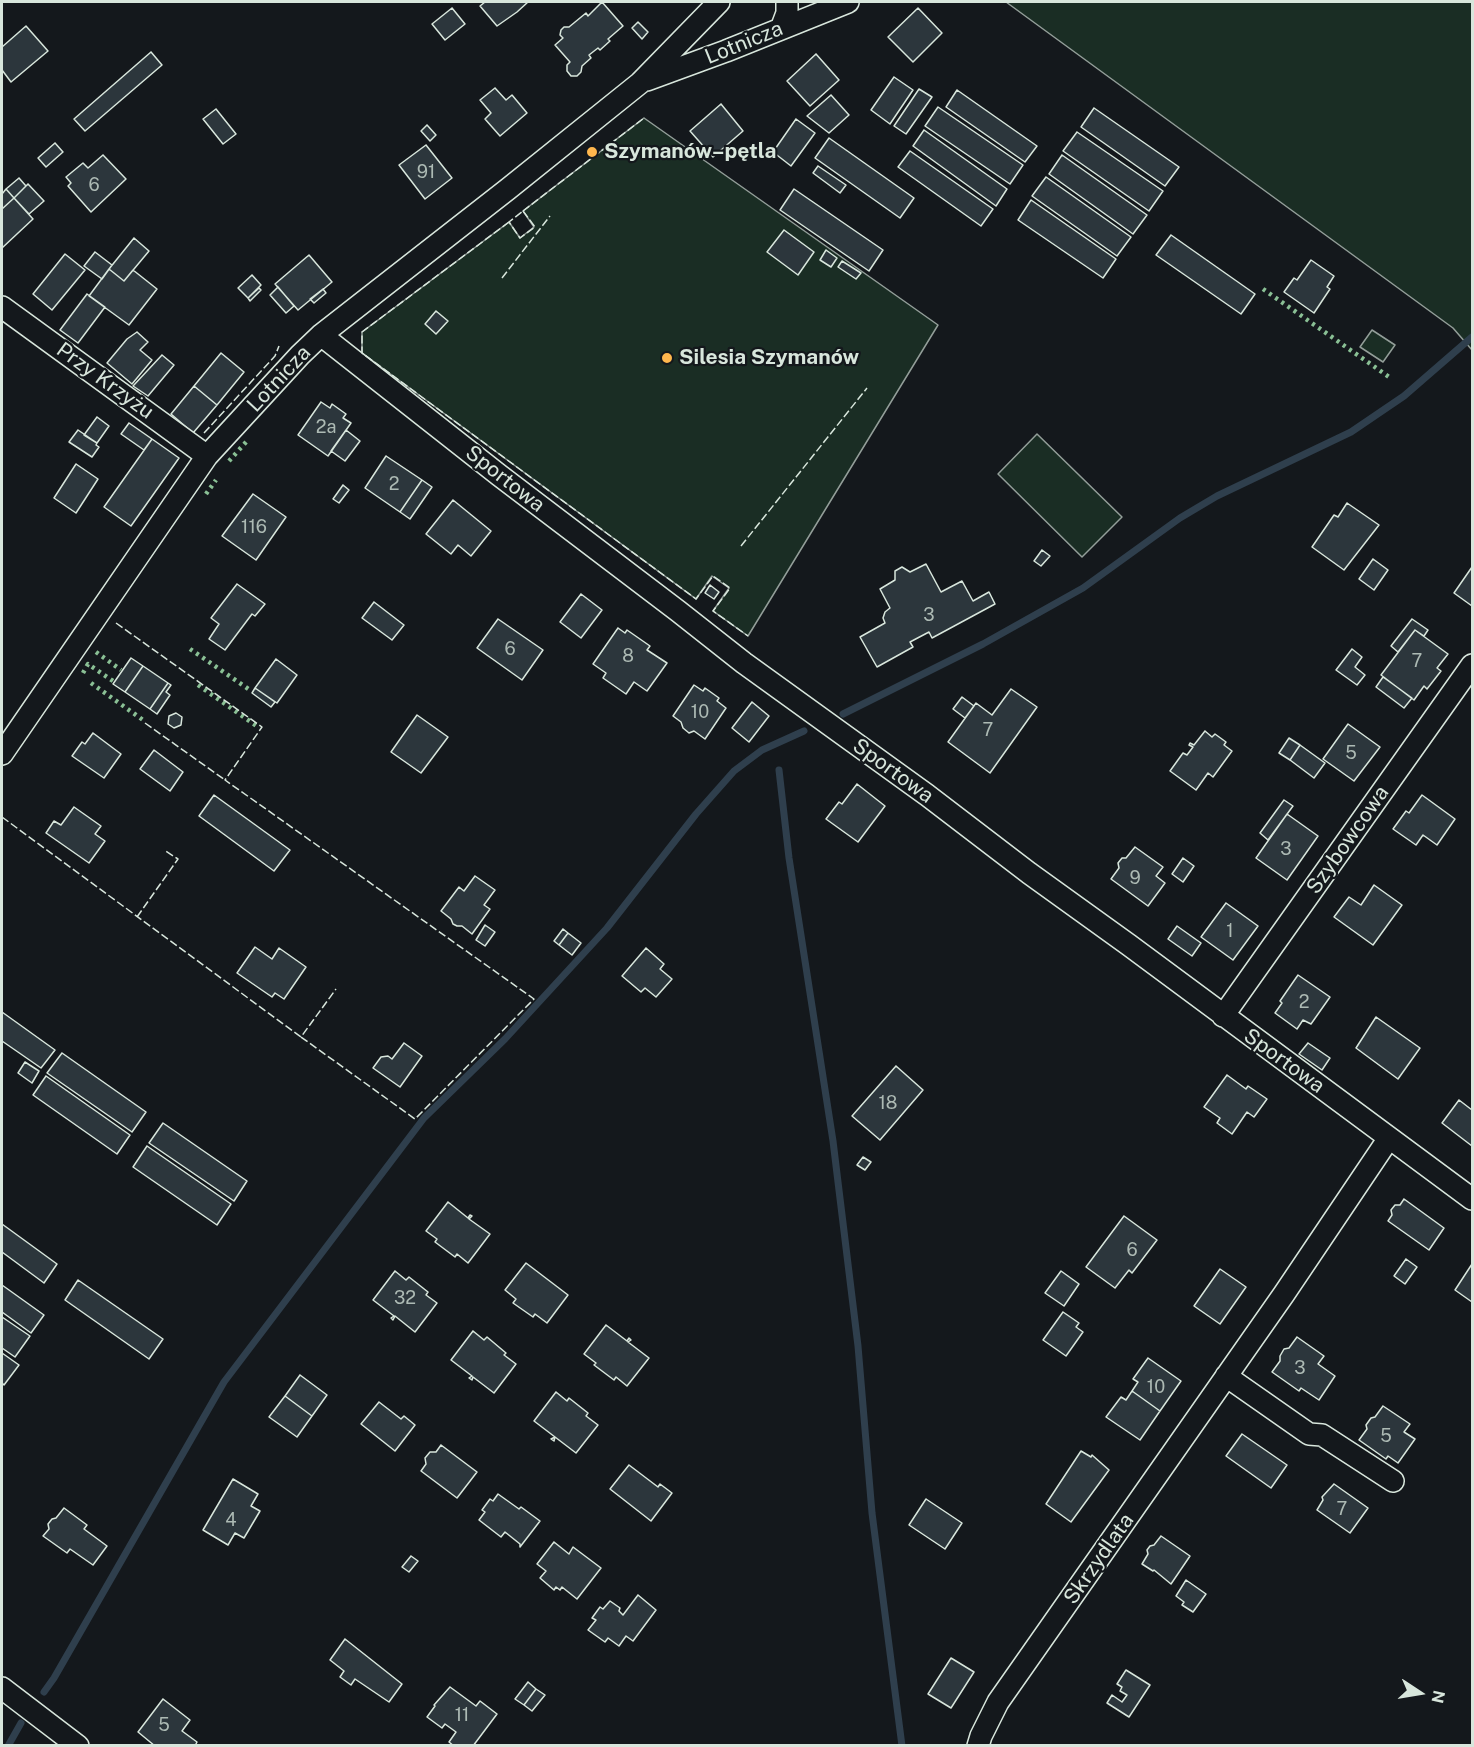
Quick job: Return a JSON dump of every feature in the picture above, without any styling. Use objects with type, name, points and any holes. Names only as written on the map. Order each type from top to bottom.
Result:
[{"type":"street","name":"Lotnicza","points":[[2,754],[207,456],[300,355],[321,335],[640,83],[719,2]]},
{"type":"street","points":[[781,29],[787,13],[787,2]]},
{"type":"street","name":"Lotnicza","points":[[640,83],[848,2]]},
{"type":"street","name":"Przy Krzyżu","points":[[2,307],[207,456]]},
{"type":"street","name":"Sportowa","points":[[321,335],[744,663],[927,795],[1029,873],[1473,1199]]},
{"type":"street","name":"Szybowcowa","points":[[1223,1016],[1473,664]]},
{"type":"street","name":"Skrzydlata","points":[[978,1746],[998,1702],[1389,1138]]},
{"type":"street","points":[[1226,1376],[1309,1434],[1322,1434],[1393,1481]]},
{"type":"street","points":[[2,1688],[78,1746]]},
{"type":"green space","points":[[1006,2],[1472,2],[1472,350],[1453,328]]},
{"type":"green space","points":[[644,118],[938,325],[748,636],[713,611],[729,588],[712,576],[696,599],[362,353],[362,332],[509,222],[520,238],[534,227],[523,211]]},
{"type":"green space","points":[[1372,330],[1395,345],[1383,362],[1360,347]]},
{"type":"green space","points":[[1037,434],[1122,517],[1082,557],[998,474]]},
{"type":"building","points":[[485,2],[528,2],[497,26],[480,6]]},
{"type":"building","points":[[602,2],[623,26],[608,39],[610,41],[600,50],[598,48],[589,55],[591,58],[582,66],[577,76],[571,76],[567,71],[567,65],[570,62],[555,45],[563,38],[560,35],[561,30],[569,27],[586,13],[588,16]]},
{"type":"building","points":[[452,8],[465,24],[445,40],[432,24]]},
{"type":"building","points":[[918,8],[942,33],[913,62],[888,37]]},
{"type":"building","points":[[638,22],[648,32],[642,39],[632,28]]},
{"type":"building","points":[[26,26],[48,51],[11,82],[2,70],[2,47]]},
{"type":"building","points":[[151,52],[162,65],[85,131],[74,119]]},
{"type":"building","points":[[816,54],[839,80],[810,106],[787,81]]},
{"type":"building","points":[[894,77],[913,90],[890,124],[871,110]]},
{"type":"building","points":[[495,88],[506,100],[512,95],[527,113],[500,136],[485,119],[491,113],[480,100]]},
{"type":"building","points":[[919,89],[932,97],[906,134],[894,126]]},
{"type":"building","points":[[957,90],[1037,146],[1025,162],[946,107]]},
{"type":"building","points":[[831,95],[849,115],[829,133],[807,116]]},
{"type":"building","points":[[721,104],[743,131],[713,157],[690,131]]},
{"type":"building","points":[[938,107],[1023,165],[1010,184],[925,126]]},
{"type":"building","points":[[1094,108],[1179,167],[1165,186],[1081,127]]},
{"type":"building","points":[[216,109],[236,134],[223,144],[203,119]]},
{"type":"building","points":[[796,119],[815,133],[791,166],[773,152]]},
{"type":"building","points":[[427,125],[436,135],[430,141],[421,131]]},
{"type":"building","points":[[924,130],[1007,189],[996,206],[913,146]]},
{"type":"building","points":[[1077,132],[1163,191],[1149,211],[1063,151]]},
{"type":"building","points":[[829,138],[914,198],[900,218],[815,158]]},
{"type":"building","points":[[55,143],[63,152],[46,167],[38,158]]},
{"type":"building","points":[[426,145],[452,178],[425,199],[399,165]]},
{"type":"building","points":[[910,151],[993,209],[981,226],[898,167]]},
{"type":"building","points":[[103,155],[126,179],[91,212],[68,186],[71,183],[66,177],[83,163],[88,168]]},
{"type":"building","points":[[1062,155],[1147,215],[1133,234],[1049,174]]},
{"type":"building","points":[[818,166],[846,185],[840,193],[813,173]]},
{"type":"building","points":[[1046,177],[1131,237],[1117,256],[1032,196]]},
{"type":"building","points":[[19,178],[26,186],[14,198],[6,189]]},
{"type":"building","points":[[28,184],[44,201],[29,214],[14,198]]},
{"type":"building","points":[[6,189],[14,198],[2,209],[2,194]]},
{"type":"building","points":[[794,189],[883,250],[869,271],[780,210]]},
{"type":"building","points":[[14,198],[33,219],[2,248],[2,209]]},
{"type":"building","points":[[1031,200],[1116,259],[1103,278],[1018,220]]},
{"type":"building","points":[[784,230],[814,252],[798,275],[767,252]]},
{"type":"building","points":[[1171,235],[1255,294],[1241,314],[1156,255]]},
{"type":"building","points":[[134,238],[149,251],[124,281],[109,269]]},
{"type":"building","points":[[826,250],[837,258],[831,267],[820,260]]},
{"type":"building","points":[[95,252],[112,265],[102,279],[84,266]]},
{"type":"building","points":[[65,254],[85,270],[52,310],[33,294]]},
{"type":"building","points":[[309,255],[332,282],[298,310],[275,284]]},
{"type":"building","points":[[1311,260],[1334,276],[1327,287],[1330,289],[1314,313],[1284,292],[1294,278],[1297,280]]},
{"type":"building","points":[[842,261],[861,273],[856,279],[838,267]]},
{"type":"building","points":[[109,269],[124,281],[133,270],[157,289],[129,325],[89,296]]},
{"type":"building","points":[[252,275],[261,285],[248,298],[238,288]]},
{"type":"building","points":[[278,287],[294,306],[286,313],[270,295]]},
{"type":"building","points":[[259,288],[261,290],[250,301],[248,298]]},
{"type":"building","points":[[323,289],[326,293],[314,303],[310,299]]},
{"type":"building","points":[[87,294],[105,307],[78,343],[60,330]]},
{"type":"building","points":[[436,311],[448,321],[436,334],[425,324]]},
{"type":"building","points":[[137,332],[148,342],[140,350],[152,360],[132,384],[107,363],[127,339]]},
{"type":"building","points":[[221,353],[244,372],[217,405],[194,386]]},
{"type":"building","points":[[162,355],[174,365],[148,396],[133,386]]},
{"type":"building","points":[[194,386],[217,405],[193,433],[171,414]]},
{"type":"building","points":[[321,402],[330,408],[332,404],[346,414],[343,418],[351,423],[328,456],[298,435]]},
{"type":"building","points":[[97,417],[109,426],[97,443],[84,435]]},
{"type":"building","points":[[129,423],[152,439],[144,450],[121,434]]},
{"type":"building","points":[[78,430],[97,443],[99,447],[92,457],[69,442]]},
{"type":"building","points":[[346,430],[360,441],[345,461],[331,451]]},
{"type":"building","points":[[152,439],[179,458],[131,526],[104,507]]},
{"type":"building","points":[[386,456],[422,480],[400,512],[365,488]]},
{"type":"building","points":[[76,464],[98,479],[76,513],[54,498]]},
{"type":"building","points":[[422,480],[432,487],[410,519],[400,512]]},
{"type":"building","points":[[343,485],[349,490],[339,503],[333,499]]},
{"type":"building","points":[[253,494],[286,517],[256,560],[222,536]]},
{"type":"building","points":[[453,500],[491,531],[471,556],[458,545],[451,554],[426,534]]},
{"type":"building","points":[[1347,503],[1379,525],[1344,570],[1312,547],[1334,515],[1338,517]]},
{"type":"building","points":[[1042,550],[1050,556],[1041,566],[1034,561]]},
{"type":"building","points":[[1373,559],[1388,570],[1374,590],[1359,579]]},
{"type":"building","points":[[926,564],[941,592],[962,581],[973,601],[989,592],[995,604],[932,638],[929,632],[910,642],[913,647],[877,667],[860,637],[885,623],[883,618],[885,612],[890,608],[880,589],[895,580],[895,571],[902,567],[910,572]]},
{"type":"building","points":[[1472,567],[1472,606],[1454,593]]},
{"type":"building","points":[[237,584],[265,604],[255,616],[252,614],[225,650],[209,639],[219,624],[211,618]]},
{"type":"building","points":[[710,585],[719,592],[714,599],[705,593]]},
{"type":"building","points":[[581,594],[602,610],[581,638],[560,622]]},
{"type":"building","points":[[374,602],[404,625],[392,640],[362,618]]},
{"type":"building","points":[[498,619],[543,650],[522,680],[477,648]]},
{"type":"building","points":[[1412,619],[1428,630],[1424,636],[1415,630],[1398,652],[1391,646]]},
{"type":"building","points":[[618,628],[625,633],[627,630],[650,646],[647,650],[667,663],[647,691],[634,682],[626,694],[603,678],[606,673],[593,664]]},
{"type":"building","points":[[1415,630],[1448,654],[1437,668],[1441,671],[1427,689],[1424,686],[1414,700],[1381,675]]},
{"type":"building","points":[[1352,649],[1362,657],[1355,667],[1365,675],[1357,685],[1336,670]]},
{"type":"building","points":[[131,658],[143,666],[125,692],[113,684]]},
{"type":"building","points":[[276,659],[297,675],[277,703],[255,688]]},
{"type":"building","points":[[143,666],[168,683],[150,709],[125,692]]},
{"type":"building","points":[[1383,677],[1412,698],[1404,708],[1376,687]]},
{"type":"building","points":[[168,683],[171,685],[166,692],[170,695],[157,714],[150,709]]},
{"type":"building","points":[[694,685],[703,691],[705,688],[719,698],[717,701],[726,708],[705,739],[694,731],[689,733],[673,716]]},
{"type":"building","points":[[255,688],[275,702],[271,707],[252,693]]},
{"type":"building","points":[[1011,689],[1037,707],[990,773],[948,742],[976,703],[992,715]]},
{"type":"building","points":[[962,697],[974,706],[965,718],[953,709]]},
{"type":"building","points":[[752,702],[769,716],[749,742],[732,728]]},
{"type":"building","points":[[176,713],[182,717],[181,725],[174,728],[168,724],[169,716]]},
{"type":"building","points":[[417,715],[448,737],[421,773],[391,752]]},
{"type":"building","points":[[1348,724],[1380,747],[1354,781],[1323,759]]},
{"type":"building","points":[[1205,731],[1212,737],[1215,734],[1226,742],[1224,745],[1232,751],[1213,777],[1208,773],[1196,790],[1170,771],[1183,753],[1187,755],[1193,747],[1189,745],[1190,743],[1194,745]]},
{"type":"building","points":[[93,733],[121,754],[104,778],[72,756],[82,742],[85,744]]},
{"type":"building","points":[[1289,738],[1300,745],[1290,760],[1279,753]]},
{"type":"building","points":[[1300,745],[1325,763],[1314,778],[1290,760]]},
{"type":"building","points":[[154,750],[183,772],[170,791],[140,769]]},
{"type":"building","points":[[857,784],[885,806],[858,842],[826,819],[839,802],[842,804]]},
{"type":"building","points":[[214,795],[290,850],[274,871],[199,816]]},
{"type":"building","points":[[1422,795],[1455,819],[1437,845],[1423,835],[1416,845],[1393,829]]},
{"type":"building","points":[[1284,800],[1293,806],[1268,840],[1260,833]]},
{"type":"building","points":[[74,807],[101,826],[95,834],[105,841],[89,863],[46,833],[54,821],[61,825]]},
{"type":"building","points":[[1287,814],[1318,836],[1287,880],[1256,858]]},
{"type":"building","points":[[1135,847],[1163,867],[1156,876],[1165,883],[1148,906],[1111,879],[1119,868],[1118,863],[1122,858],[1126,858]]},
{"type":"building","points":[[1183,858],[1194,866],[1183,882],[1172,874]]},
{"type":"building","points":[[475,876],[495,890],[484,905],[490,909],[472,934],[462,926],[453,924],[451,919],[441,911],[459,887],[464,891]]},
{"type":"building","points":[[1374,885],[1402,905],[1373,945],[1334,917],[1349,897],[1361,905]]},
{"type":"building","points":[[1226,903],[1258,926],[1233,960],[1201,937]]},
{"type":"building","points":[[485,925],[495,932],[485,946],[476,940]]},
{"type":"building","points":[[1177,926],[1201,943],[1192,956],[1168,939]]},
{"type":"building","points":[[563,929],[568,933],[559,945],[554,941]]},
{"type":"building","points":[[568,933],[581,943],[572,955],[559,945]]},
{"type":"building","points":[[255,947],[272,959],[279,948],[306,967],[284,999],[275,993],[272,997],[237,973]]},
{"type":"building","points":[[646,948],[664,964],[660,969],[672,979],[656,997],[645,988],[641,992],[622,976]]},
{"type":"building","points":[[1298,975],[1330,997],[1311,1024],[1303,1020],[1297,1029],[1275,1013],[1282,1003],[1280,1001]]},
{"type":"building","points":[[2,1012],[55,1050],[41,1068],[2,1041]]},
{"type":"building","points":[[1376,1017],[1420,1048],[1398,1079],[1356,1048]]},
{"type":"building","points":[[404,1043],[422,1056],[400,1087],[373,1068],[381,1057],[388,1056],[392,1059]]},
{"type":"building","points":[[1308,1043],[1330,1058],[1322,1070],[1299,1054]]},
{"type":"building","points":[[62,1053],[146,1112],[132,1132],[47,1073]]},
{"type":"building","points":[[25,1062],[39,1071],[32,1083],[18,1073]]},
{"type":"building","points":[[896,1066],[923,1090],[880,1140],[852,1116]]},
{"type":"building","points":[[1227,1075],[1246,1089],[1248,1086],[1267,1099],[1254,1117],[1247,1112],[1232,1134],[1217,1123],[1220,1118],[1204,1107]]},
{"type":"building","points":[[46,1076],[130,1135],[117,1154],[33,1095]]},
{"type":"building","points":[[1459,1100],[1472,1110],[1472,1146],[1442,1123]]},
{"type":"building","points":[[163,1123],[247,1181],[234,1201],[149,1143]]},
{"type":"building","points":[[147,1146],[231,1204],[217,1225],[133,1167]]},
{"type":"building","points":[[863,1157],[871,1162],[865,1170],[857,1165]]},
{"type":"building","points":[[1404,1199],[1444,1228],[1429,1250],[1388,1221],[1392,1215],[1391,1210],[1395,1205],[1400,1205]]},
{"type":"building","points":[[448,1202],[468,1218],[472,1216],[469,1219],[490,1234],[468,1263],[457,1254],[455,1257],[435,1242],[437,1239],[426,1231]]},
{"type":"building","points":[[1124,1216],[1157,1240],[1132,1273],[1129,1270],[1115,1288],[1086,1267]]},
{"type":"building","points":[[2,1224],[57,1264],[44,1283],[2,1252]]},
{"type":"building","points":[[1406,1259],[1417,1267],[1405,1284],[1394,1276]]},
{"type":"building","points":[[526,1263],[568,1295],[547,1323],[535,1314],[533,1317],[513,1303],[516,1299],[505,1290]]},
{"type":"building","points":[[1472,1264],[1472,1302],[1455,1290]]},
{"type":"building","points":[[1220,1269],[1246,1287],[1220,1324],[1194,1306]]},
{"type":"building","points":[[395,1271],[406,1280],[409,1277],[428,1292],[426,1295],[437,1303],[415,1332],[395,1316],[393,1320],[391,1318],[394,1316],[373,1300]]},
{"type":"building","points":[[1061,1271],[1079,1284],[1064,1306],[1045,1293]]},
{"type":"building","points":[[78,1280],[163,1339],[149,1359],[65,1300]]},
{"type":"building","points":[[2,1285],[44,1315],[31,1333],[2,1312]]},
{"type":"building","points":[[1063,1312],[1079,1323],[1076,1327],[1083,1332],[1066,1356],[1043,1340]]},
{"type":"building","points":[[2,1317],[30,1336],[15,1357],[2,1348]]},
{"type":"building","points":[[606,1325],[627,1341],[629,1338],[631,1340],[628,1342],[649,1358],[627,1386],[616,1377],[614,1380],[584,1354]]},
{"type":"building","points":[[473,1331],[484,1340],[487,1337],[516,1364],[494,1393],[473,1377],[472,1380],[469,1378],[472,1376],[451,1360]]},
{"type":"building","points":[[1297,1337],[1324,1356],[1318,1364],[1335,1376],[1319,1400],[1301,1388],[1299,1391],[1272,1372],[1280,1361],[1284,1349],[1289,1348]]},
{"type":"building","points":[[2,1353],[19,1365],[4,1385],[2,1383]]},
{"type":"building","points":[[1148,1358],[1181,1381],[1160,1411],[1132,1391],[1138,1382],[1133,1379]]},
{"type":"building","points":[[300,1375],[327,1395],[312,1416],[285,1396]]},
{"type":"building","points":[[1132,1391],[1160,1411],[1140,1440],[1106,1417],[1121,1397],[1126,1400]]},
{"type":"building","points":[[556,1392],[567,1401],[569,1398],[588,1413],[586,1416],[598,1425],[576,1453],[534,1421]]},
{"type":"building","points":[[285,1396],[312,1416],[297,1437],[269,1417]]},
{"type":"building","points":[[379,1402],[401,1419],[404,1416],[415,1425],[395,1451],[361,1424]]},
{"type":"building","points":[[1383,1406],[1410,1424],[1404,1432],[1415,1439],[1398,1463],[1388,1456],[1386,1459],[1359,1440],[1367,1429],[1366,1425]]},
{"type":"building","points":[[1242,1434],[1287,1465],[1271,1488],[1226,1456]]},
{"type":"building","points":[[441,1445],[477,1472],[457,1498],[421,1471],[426,1464],[425,1458],[430,1452],[436,1452]]},
{"type":"building","points":[[1081,1451],[1091,1457],[1092,1455],[1109,1470],[1071,1522],[1046,1504]]},
{"type":"building","points":[[629,1465],[658,1487],[660,1484],[672,1493],[651,1521],[610,1489]]},
{"type":"building","points":[[233,1479],[258,1494],[251,1506],[260,1511],[244,1538],[235,1533],[228,1545],[203,1530]]},
{"type":"building","points":[[1334,1484],[1368,1508],[1350,1533],[1317,1510],[1323,1500],[1322,1497]]},
{"type":"building","points":[[498,1494],[540,1521],[520,1547],[520,1544],[505,1532],[501,1537],[479,1520],[485,1512],[482,1510],[490,1499],[493,1501]]},
{"type":"building","points":[[926,1499],[962,1523],[945,1549],[909,1525]]},
{"type":"building","points":[[64,1508],[87,1525],[84,1529],[107,1546],[93,1565],[70,1549],[67,1553],[43,1536],[49,1529],[48,1524]]},
{"type":"building","points":[[1161,1536],[1190,1556],[1171,1584],[1154,1570],[1142,1564],[1148,1554],[1147,1550]]},
{"type":"building","points":[[554,1542],[569,1554],[573,1547],[601,1568],[577,1599],[562,1587],[560,1590],[556,1587],[554,1590],[540,1578],[546,1571],[537,1564]]},
{"type":"building","points":[[411,1556],[418,1561],[409,1572],[402,1567]]},
{"type":"building","points":[[1186,1580],[1206,1594],[1193,1612],[1182,1605],[1184,1602],[1176,1596]]},
{"type":"building","points":[[638,1595],[656,1610],[633,1641],[626,1636],[619,1646],[608,1638],[605,1642],[588,1630],[596,1620],[592,1618],[600,1607],[603,1609],[610,1601],[620,1608],[619,1611],[623,1615]]},
{"type":"building","points":[[345,1639],[402,1684],[389,1702],[355,1679],[351,1685],[340,1677],[344,1671],[330,1660]]},
{"type":"building","points":[[951,1658],[974,1672],[951,1708],[928,1694]]},
{"type":"building","points":[[1126,1670],[1150,1685],[1129,1717],[1107,1703],[1112,1695],[1122,1702],[1127,1695],[1120,1691],[1122,1687],[1117,1684]]},
{"type":"building","points":[[528,1682],[536,1689],[524,1705],[515,1699]]},
{"type":"building","points":[[450,1687],[476,1706],[480,1701],[497,1714],[473,1746],[454,1746],[449,1742],[456,1732],[445,1724],[442,1728],[427,1717]]},
{"type":"building","points":[[536,1689],[545,1695],[532,1711],[524,1705]]},
{"type":"building","points":[[163,1699],[190,1720],[182,1731],[197,1742],[195,1746],[155,1746],[138,1732]]},
{"type":"waterway","points":[[843,714],[983,644],[1083,588],[1180,518],[1217,496],[1351,432],[1404,396],[1472,337]]},
{"type":"waterway","points":[[44,1692],[224,1382],[424,1118],[505,1039],[607,928],[696,814],[734,771],[762,750],[804,731]]},
{"type":"waterway","points":[[779,770],[789,858],[833,1141],[858,1346],[872,1513],[902,1746]]},
{"type":"waterway","points":[[8,1746],[21,1723]]},
{"type":"hedge","points":[[1263,289],[1392,379]]},
{"type":"hedge","points":[[229,461],[247,441]]},
{"type":"hedge","points":[[206,494],[216,480]]},
{"type":"hedge","points":[[190,649],[250,690]]},
{"type":"hedge","points":[[96,652],[121,670]]},
{"type":"hedge","points":[[83,673],[88,664],[113,681]]},
{"type":"hedge","points":[[91,683],[143,720]]},
{"type":"hedge","points":[[198,685],[258,727]]},
{"type":"fence","points":[[523,211],[644,118]]},
{"type":"fence","points":[[523,211],[535,227],[520,238],[509,222],[523,211]]},
{"type":"fence","points":[[502,278],[550,216]]},
{"type":"fence","points":[[509,222],[362,332],[362,353],[696,599],[713,576],[730,588],[713,611],[748,636]]},
{"type":"fence","points":[[204,433],[275,356],[279,346]]},
{"type":"fence","points":[[741,546],[867,388]]},
{"type":"fence","points":[[116,623],[262,727],[225,780],[534,999],[415,1119],[301,1037],[336,989]]},
{"type":"fence","points":[[145,723],[225,780]]},
{"type":"fence","points":[[2,817],[301,1037]]},
{"type":"fence","points":[[137,917],[178,859],[164,850]]},
{"type":"place","name":"Szymanów–pętla","points":[[592,152]]},
{"type":"place","name":"Silesia Szymanów","points":[[667,358]]}]
